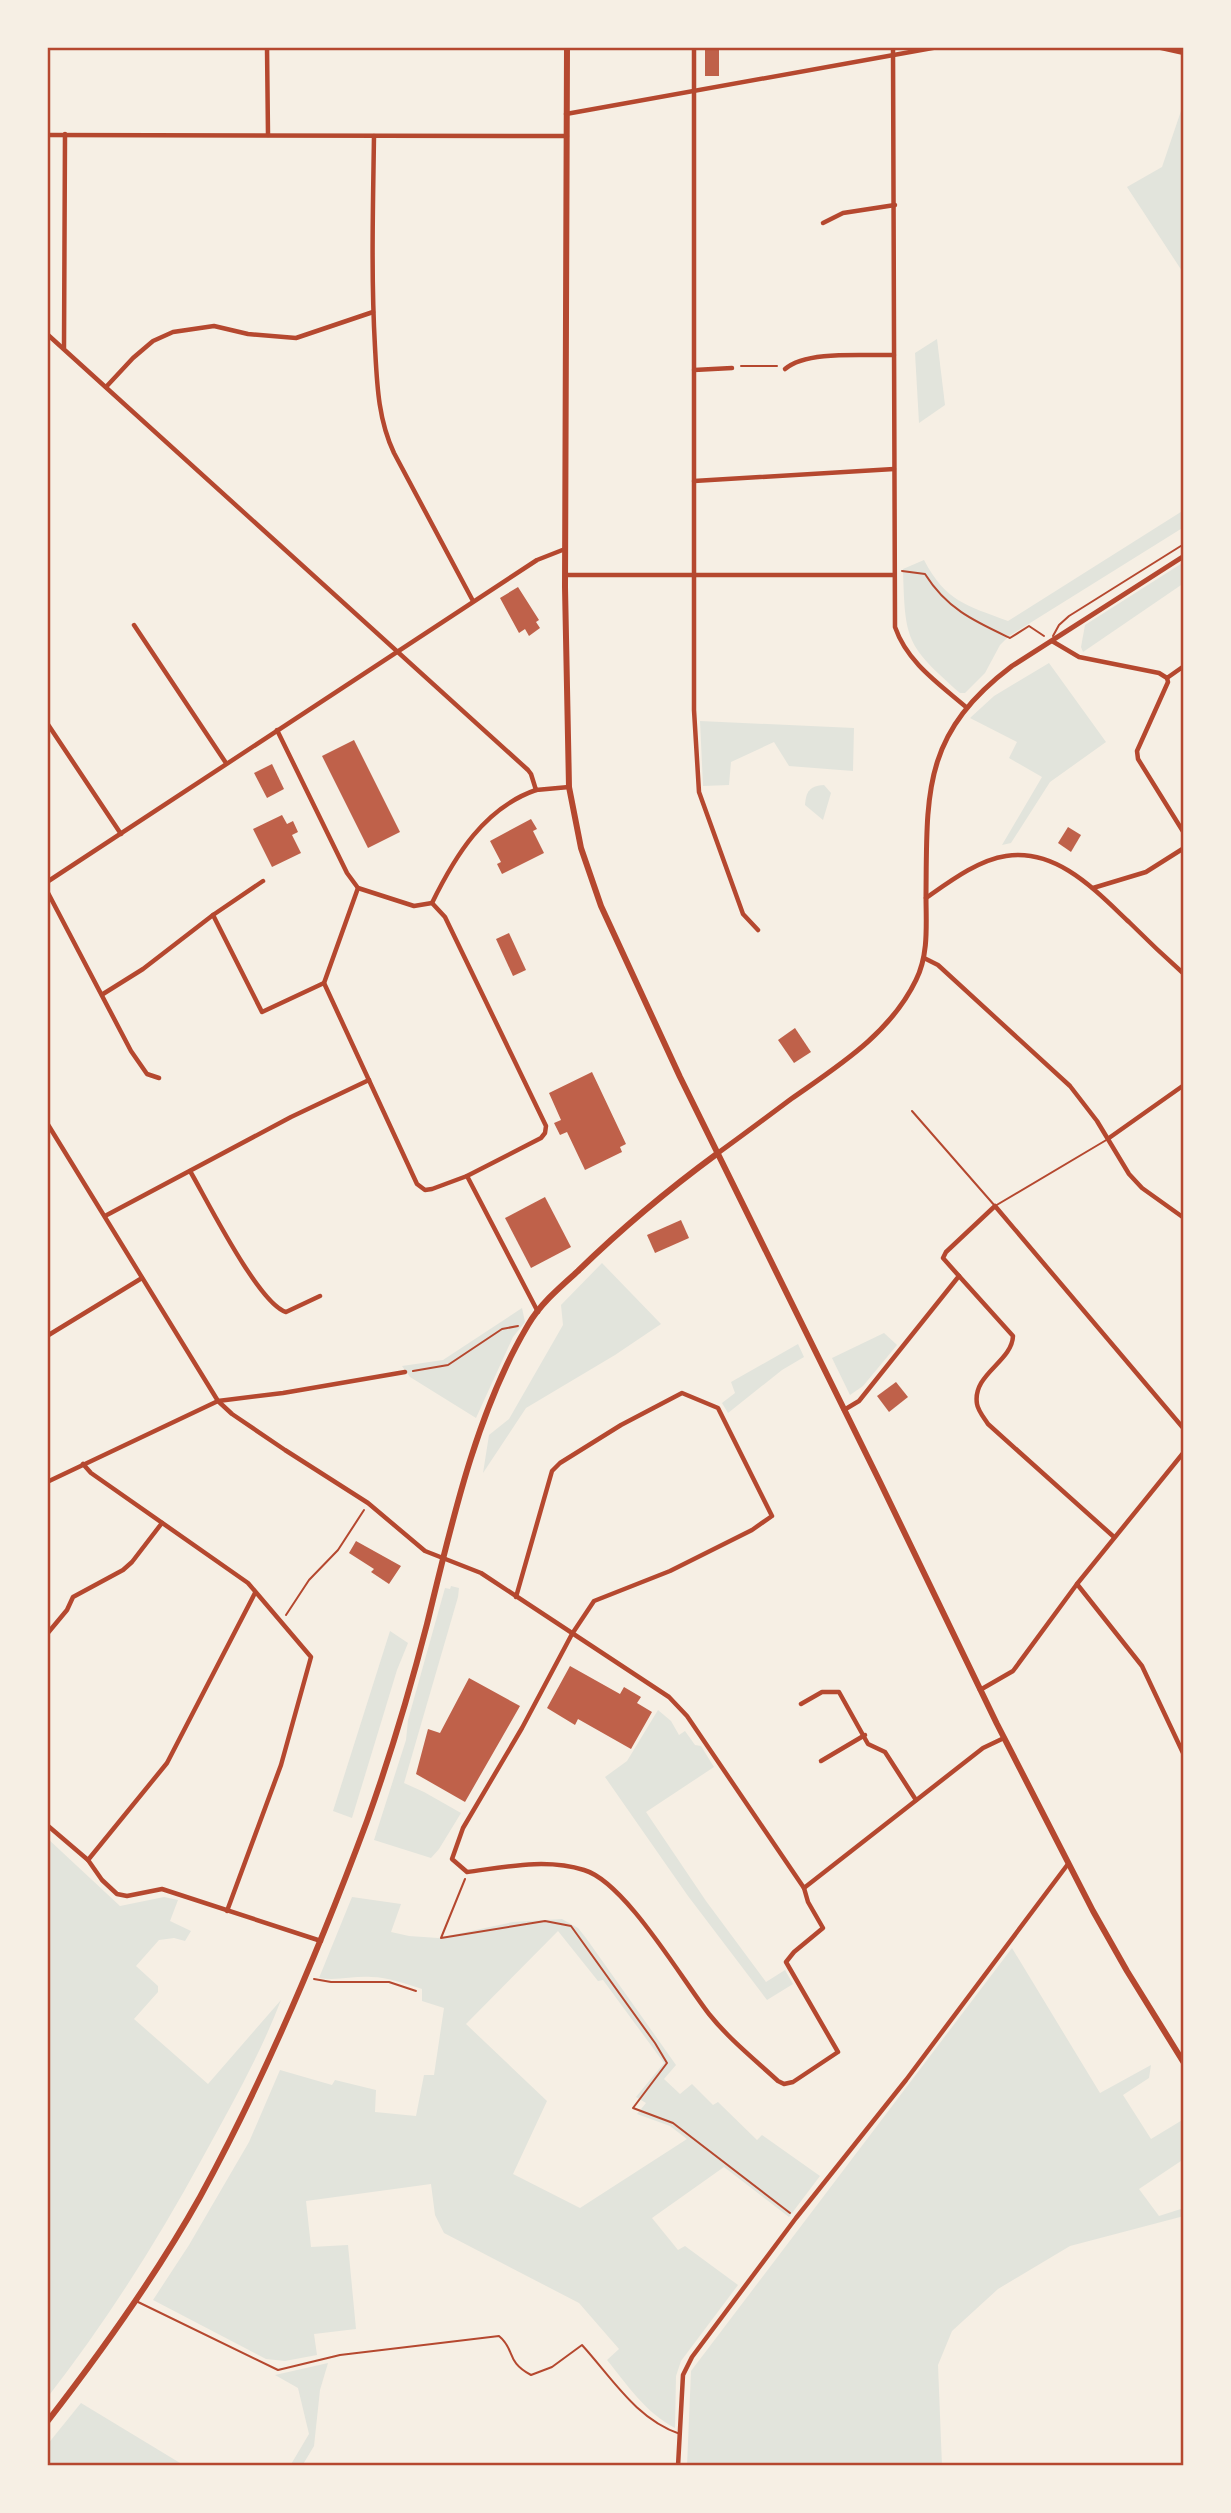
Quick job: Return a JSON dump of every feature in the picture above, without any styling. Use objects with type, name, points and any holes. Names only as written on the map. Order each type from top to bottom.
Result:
[{"type":"main road","points":[[567,47],[565,575],[569,787],[581,848],[601,906],[680,1077],[1004,1738],[1068,1864],[1127,1971],[1184,2063]]},
{"type":"main road","points":[[47,2423],[135,2300],[198,2200],[258,2084],[306,1978],[365,1827],[385,1766],[476,1441],[529,1323],[553,1294],[632,1221],[718,1153]]},
{"type":"street","points":[[267,47],[268,135]]},
{"type":"street","points":[[694,47],[694,710],[699,792],[743,914],[758,930]]},
{"type":"street","points":[[894,47],[895,627],[900,643],[922,669],[966,707]]},
{"type":"street","points":[[566,114],[938,47]]},
{"type":"street","points":[[1157,47],[1184,53]]},
{"type":"street","points":[[64,349],[65,134]]},
{"type":"street","points":[[47,135],[567,136]]},
{"type":"street","points":[[374,136],[373,312],[379,409],[385,433],[473,601]]},
{"type":"street","points":[[823,223],[843,213],[895,205]]},
{"type":"street","points":[[106,387],[143,349],[173,332],[214,326],[248,334],[296,338],[373,312]]},
{"type":"street","points":[[47,334],[528,771],[536,790]]},
{"type":"street","points":[[785,369],[798,361],[814,358],[894,355]]},
{"type":"street","points":[[694,370],[732,368]]},
{"type":"street","points":[[694,481],[894,468]]},
{"type":"street","points":[[47,882],[543,556],[565,550]]},
{"type":"street","points":[[718,1153],[840,1066],[892,1017],[908,995],[924,958],[927,837],[934,771],[950,731],[966,707],[987,685],[1051,640],[1184,556]]},
{"type":"street","points":[[565,575],[894,573]]},
{"type":"street","points":[[134,625],[226,763]]},
{"type":"street","points":[[1051,640],[1079,657],[1160,673],[1167,678]]},
{"type":"street","points":[[1184,666],[1167,678],[1166,688],[1137,751],[1138,759],[1184,833]]},
{"type":"street","points":[[47,723],[121,834]]},
{"type":"street","points":[[277,730],[347,873],[358,888],[414,906],[432,903]]},
{"type":"street","points":[[432,903],[447,871],[466,843],[489,818],[509,802],[536,790],[569,787]]},
{"type":"street","points":[[1092,888],[1146,872],[1184,848]]},
{"type":"street","points":[[926,898],[980,866],[1010,855],[1030,856],[1048,861],[1075,875],[1092,888],[1184,974]]},
{"type":"street","points":[[103,994],[143,969],[165,949],[263,881]]},
{"type":"street","points":[[358,888],[324,983],[417,1184],[425,1190],[467,1176],[541,1138],[546,1126],[445,916],[432,903]]},
{"type":"street","points":[[47,891],[131,1051],[147,1074],[159,1077]]},
{"type":"street","points":[[213,915],[262,1012],[324,983]]},
{"type":"street","points":[[924,958],[938,965],[1070,1086],[1109,1138],[1129,1174],[1142,1188],[1184,1218]]},
{"type":"street","points":[[105,1216],[291,1117],[369,1080]]},
{"type":"street","points":[[1109,1138],[1184,1085]]},
{"type":"street","points":[[47,1123],[218,1401],[274,1443],[368,1503],[414,1544],[481,1573],[516,1597],[572,1634],[669,1697],[687,1716],[804,1888],[808,1902],[823,1928],[786,1962],[838,2052],[793,2082],[785,2084],[778,2081],[722,2029],[627,1902],[598,1876],[585,1870],[554,1864],[467,1872],[452,1859],[463,1828],[522,1728],[572,1634],[594,1601],[670,1571],[752,1530],[772,1516],[718,1408],[682,1393],[621,1425],[560,1463],[552,1471],[516,1597]]},
{"type":"street","points":[[190,1171],[255,1282],[271,1303],[286,1312],[320,1296]]},
{"type":"street","points":[[467,1176],[538,1312]]},
{"type":"street","points":[[1114,1537],[988,1424],[977,1404],[981,1381],[1012,1345],[1013,1336],[943,1258],[946,1252],[995,1206],[1184,1429]]},
{"type":"street","points":[[844,1410],[859,1401],[959,1276]]},
{"type":"street","points":[[47,1336],[142,1278]]},
{"type":"street","points":[[47,1482],[218,1401],[283,1394],[405,1372]]},
{"type":"street","points":[[981,1690],[1013,1671],[1077,1584],[1184,1452]]},
{"type":"street","points":[[83,1464],[91,1473],[248,1583],[308,1651],[310,1664],[281,1765],[227,1911]]},
{"type":"street","points":[[47,1634],[67,1610],[73,1597],[123,1570],[162,1523]]},
{"type":"street","points":[[1077,1584],[1142,1666],[1184,1755]]},
{"type":"street","points":[[88,1860],[167,1763],[255,1593]]},
{"type":"street","points":[[801,1704],[822,1692],[839,1692],[868,1744],[885,1752],[916,1800]]},
{"type":"street","points":[[821,1761],[864,1735]]},
{"type":"street","points":[[804,1888],[983,1748],[1004,1738]]},
{"type":"street","points":[[47,1825],[88,1860],[102,1880],[117,1894],[127,1896],[162,1889],[321,1941]]},
{"type":"street","points":[[678,2466],[683,2375],[692,2357],[1068,1864]]},
{"type":"lane","points":[[1051,640],[1059,625],[1069,616],[1184,544]]},
{"type":"lane","points":[[912,1111],[995,1206],[1109,1138]]},
{"type":"lane","points":[[135,2300],[278,2370],[340,2355],[499,2336],[506,2342],[513,2362],[531,2375],[552,2367],[582,2345],[645,2416],[663,2428],[680,2434]]},
{"type":"path","points":[[732,368],[775,366],[785,369]]},
{"type":"path","points":[[894,573],[913,571],[925,574],[934,590],[954,609],[1010,638],[1029,626],[1051,640]]},
{"type":"path","points":[[405,1372],[448,1365],[502,1329],[529,1323]]},
{"type":"path","points":[[282,1621],[309,1580],[338,1550],[368,1503]]},
{"type":"path","points":[[467,1872],[441,1938],[545,1921],[571,1926],[648,2032],[667,2063],[632,2108],[673,2123],[796,2218]]},
{"type":"path","points":[[306,1978],[331,1982],[389,1982],[416,1991]]},
{"type":"shaded area","points":[[1182,108],[1184,274],[1127,187],[1162,167]]},
{"type":"shaded area","points":[[937,339],[945,405],[919,423],[915,353]]},
{"type":"shaded area","points":[[1184,510],[1184,527],[1009,636],[1000,645],[985,673],[965,693],[960,693],[929,664],[912,640],[905,612],[903,569],[924,560],[949,594],[969,606],[1008,621]]},
{"type":"shaded area","points":[[1184,562],[1184,583],[1083,652],[1081,647],[1085,625]]},
{"type":"shaded area","points":[[1049,663],[1106,742],[1050,782],[1011,843],[1002,845],[1042,777],[1009,758],[1017,742],[970,718],[994,696]]},
{"type":"shaded area","points":[[700,721],[854,728],[853,771],[789,766],[774,742],[731,762],[729,785],[703,786]]},
{"type":"shaded area","points":[[824,785],[831,793],[823,820],[805,805],[810,790]]},
{"type":"shaded area","points":[[602,1263],[661,1324],[526,1408],[483,1473],[489,1435],[509,1419],[563,1325],[561,1305]]},
{"type":"shaded area","points":[[522,1308],[525,1322],[513,1337],[476,1418],[410,1377],[402,1366],[443,1360]]},
{"type":"shaded area","points":[[884,1333],[897,1345],[863,1386],[850,1395],[832,1358]]},
{"type":"shaded area","points":[[798,1344],[804,1357],[782,1370],[728,1413],[722,1403],[735,1393],[731,1382]]},
{"type":"shaded area","points":[[451,1586],[459,1588],[458,1597],[404,1783],[461,1813],[431,1858],[374,1840],[406,1740],[408,1720],[445,1588],[450,1589]]},
{"type":"shaded area","points":[[390,1631],[408,1643],[397,1670],[352,1818],[333,1811]]},
{"type":"shaded area","points":[[658,1710],[671,1721],[679,1735],[685,1731],[695,1745],[701,1746],[714,1767],[646,1812],[706,1901],[766,1982],[785,1970],[793,1984],[767,2000],[688,1896],[605,1777],[627,1761]]},
{"type":"shaded area","points":[[47,1838],[120,1906],[164,1897],[178,1900],[170,1921],[191,1931],[185,1941],[174,1938],[159,1940],[136,1966],[158,1986],[158,1992],[134,2019],[208,2084],[281,2000],[245,2080],[168,2220],[110,2311],[47,2398]]},
{"type":"shaded area","points":[[352,1897],[401,1904],[391,1932],[409,1936],[438,1938],[513,1922],[562,1919],[578,1928],[586,1938],[676,2065],[664,2079],[680,2094],[692,2084],[713,2105],[718,2102],[757,2140],[762,2135],[820,2176],[789,2217],[724,2167],[652,2218],[678,2250],[685,2246],[738,2285],[681,2361],[676,2376],[675,2428],[646,2406],[607,2360],[619,2349],[579,2303],[444,2233],[435,2215],[431,2184],[306,2201],[311,2247],[348,2245],[356,2329],[314,2334],[317,2355],[285,2361],[266,2359],[153,2300],[189,2245],[249,2142],[280,2070],[332,2085],[335,2080],[376,2090],[375,2112],[416,2116],[424,2075],[434,2075],[444,2008],[422,2001],[422,1989],[390,1979],[319,1978]],"holes":[[[558,1931],[598,1981],[603,1980],[664,2063],[636,2097],[646,2103],[637,2114],[670,2126],[687,2139],[580,2208],[513,2174],[547,2101],[466,2024]]]},
{"type":"shaded area","points":[[1012,1948],[1100,2093],[1151,2065],[1149,2078],[1123,2095],[1151,2139],[1184,2119],[1184,2159],[1139,2189],[1159,2216],[1184,2208],[1184,2216],[1070,2246],[998,2289],[952,2331],[938,2365],[942,2466],[687,2466],[691,2371]]},
{"type":"shaded area","points":[[328,2363],[320,2390],[314,2446],[302,2466],[290,2466],[309,2434],[298,2388],[275,2375]]},
{"type":"shaded area","points":[[81,2403],[185,2466],[47,2466],[47,2445]]},
{"type":"building","points":[[705,47],[719,47],[719,76],[705,76]]},
{"type":"building","points":[[518,587],[539,620],[536,622],[540,628],[529,636],[525,629],[519,633],[500,598]]},
{"type":"building","points":[[354,740],[400,832],[368,848],[322,756]]},
{"type":"building","points":[[272,764],[284,789],[267,798],[254,773]]},
{"type":"building","points":[[282,815],[287,824],[293,821],[298,832],[292,835],[301,853],[272,867],[253,829]]},
{"type":"building","points":[[531,819],[537,829],[533,831],[544,853],[502,874],[497,864],[501,862],[490,841]]},
{"type":"building","points":[[1068,827],[1081,835],[1071,852],[1058,843]]},
{"type":"building","points":[[509,933],[526,970],[513,976],[496,939]]},
{"type":"building","points":[[795,1028],[811,1052],[794,1063],[778,1040]]},
{"type":"building","points":[[592,1072],[626,1144],[620,1147],[622,1152],[585,1170],[567,1132],[560,1135],[554,1123],[561,1120],[549,1093]]},
{"type":"building","points":[[545,1197],[571,1247],[531,1268],[505,1218]]},
{"type":"building","points":[[681,1220],[689,1238],[655,1253],[647,1235]]},
{"type":"building","points":[[896,1382],[908,1397],[889,1412],[877,1396]]},
{"type":"building","points":[[356,1541],[401,1566],[389,1584],[371,1572],[374,1569],[349,1553]]},
{"type":"building","points":[[570,1666],[620,1694],[624,1687],[641,1697],[637,1703],[652,1712],[631,1749],[578,1719],[575,1725],[547,1708]]},
{"type":"building","points":[[469,1678],[520,1706],[465,1802],[416,1774],[428,1729],[440,1733]]}]
